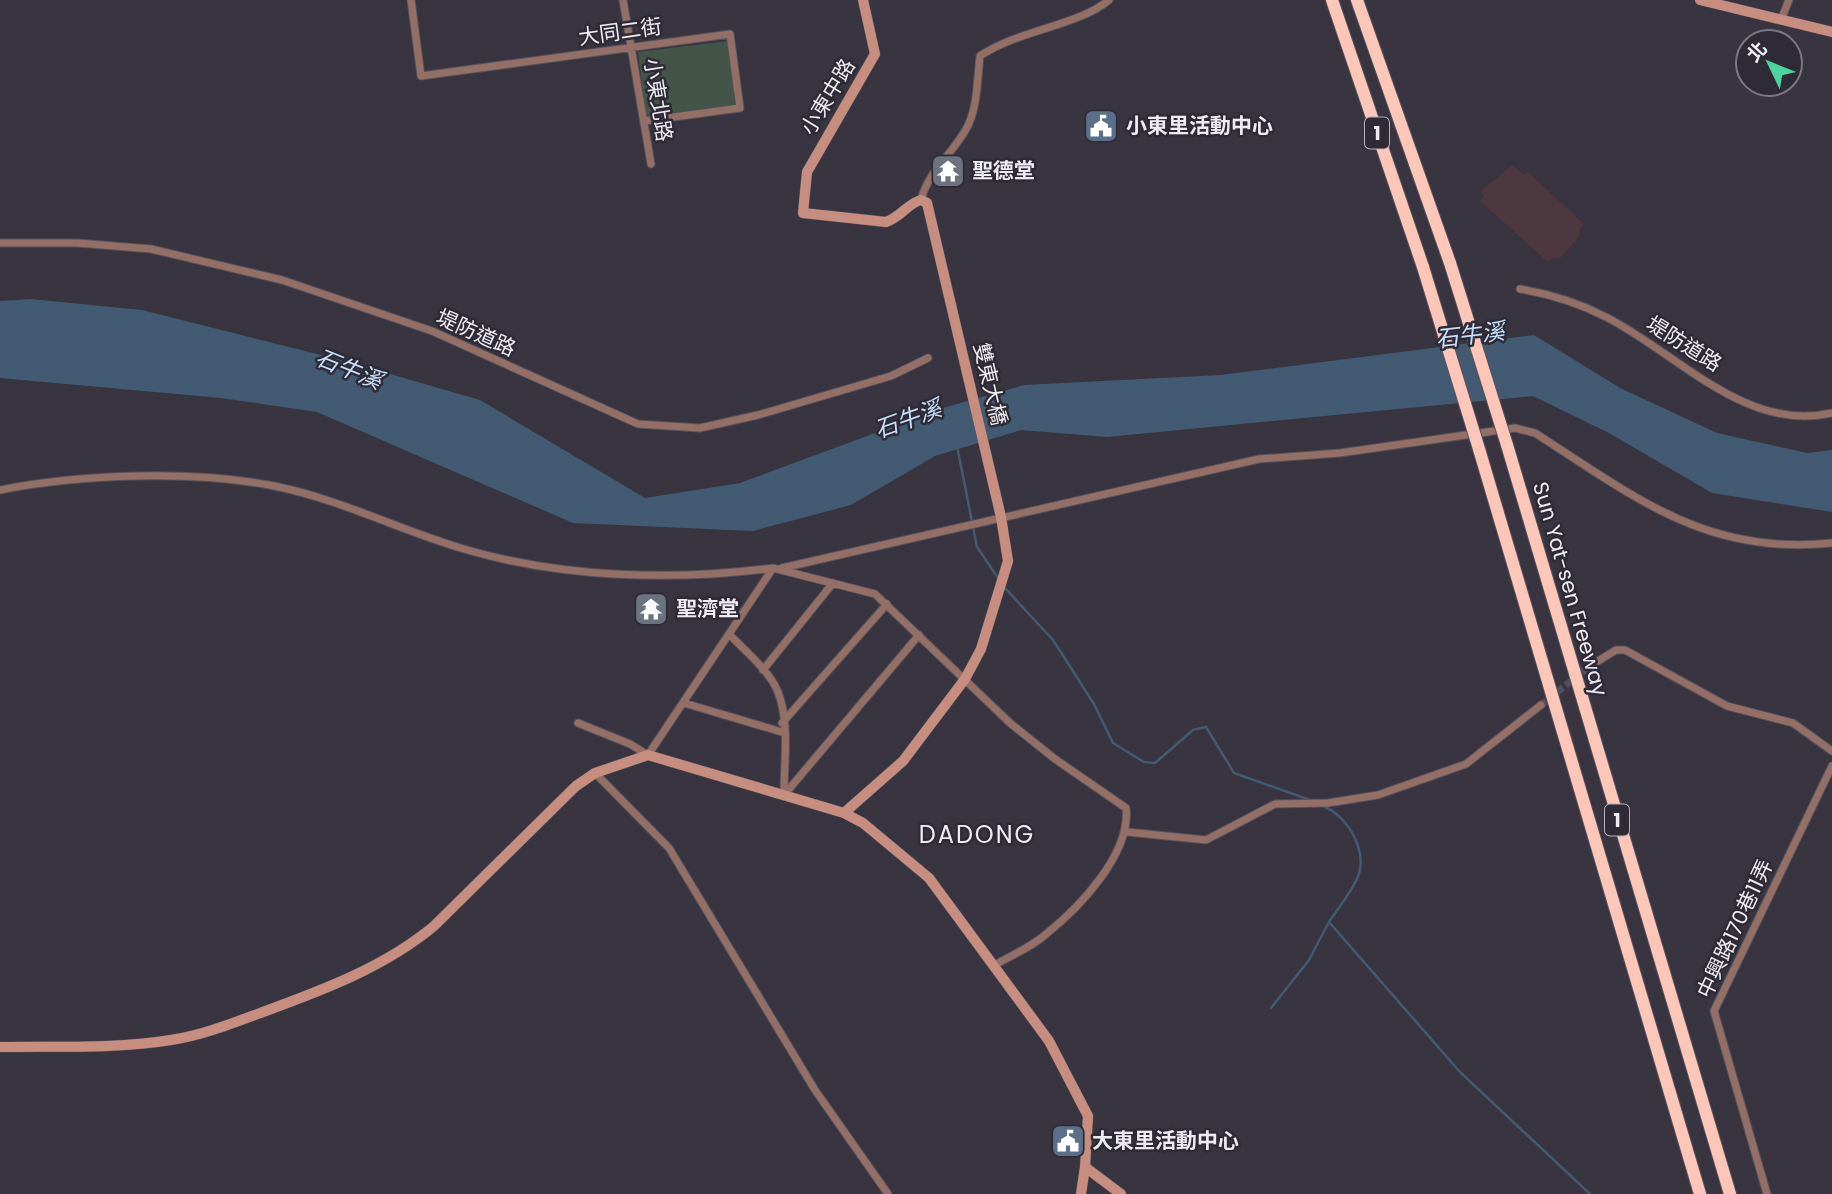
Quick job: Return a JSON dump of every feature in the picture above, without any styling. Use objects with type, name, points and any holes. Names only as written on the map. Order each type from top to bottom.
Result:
[{"type":"highway","name":"1","points":[[1332,0],[1423,267],[1700,1194]]},
{"type":"highway","name":"Sun Yat-sen Freeway","points":[[1357,0],[1450,263],[1507,445],[1730,1194]]},
{"type":"street","name":"大同二街","points":[[411,0],[421,76],[730,34],[740,108],[644,121]]},
{"type":"street","name":"小東北路","points":[[623,0],[650,164]]},
{"type":"street","name":"小東中路","points":[[863,0],[876,54],[807,172],[803,213],[886,222],[898,218],[915,201],[921,200]]},
{"type":"street","points":[[921,200],[929,176],[945,162],[967,129],[973,110],[980,56],[1000,42],[1054,24],[1109,0]]},
{"type":"street","points":[[1700,0],[1832,32]]},
{"type":"street","points":[[1781,20],[1788,0]]},
{"type":"street","name":"雙東大橋","points":[[844,813],[903,761],[965,679],[981,649],[1008,561],[1001,517],[943,259],[930,209],[921,200]]},
{"type":"street","name":"堤防道路","points":[[0,243],[78,243],[151,249],[282,280],[432,331],[638,424],[700,428],[758,415],[878,380],[928,358]]},
{"type":"street","name":"堤防道路","points":[[1520,289],[1555,295],[1606,317],[1756,408],[1792,416],[1832,412]]},
{"type":"street","points":[[0,490],[30,484],[109,478],[234,481],[326,498],[464,549],[555,567],[627,573],[713,575],[777,568],[1259,459],[1340,453],[1515,428],[1535,433],[1651,507],[1705,530],[1754,544],[1797,547],[1832,543]]},
{"type":"street","points":[[777,568],[867,590],[887,604],[1010,723],[1055,759],[1126,808],[1127,832],[1088,895],[1043,937],[993,966]]},
{"type":"street","points":[[0,1047],[149,1043],[198,1035],[309,995],[373,966],[413,944],[561,800],[595,773],[648,755],[777,568]]},
{"type":"street","points":[[763,670],[833,583]]},
{"type":"street","points":[[782,723],[887,604]]},
{"type":"street","points":[[730,634],[763,670],[778,692],[785,733],[784,795]]},
{"type":"street","points":[[784,795],[919,635]]},
{"type":"street","points":[[1590,666],[1616,650],[1625,650],[1727,706],[1793,723],[1832,751]]},
{"type":"street","points":[[684,703],[785,733]]},
{"type":"street","points":[[1127,832],[1206,840],[1275,804],[1348,802],[1398,789],[1466,764],[1541,705]]},
{"type":"street","points":[[578,723],[630,744],[648,755],[844,813],[863,823],[929,878],[1049,1041],[1088,1116],[1081,1194]]},
{"type":"street","name":"中興路170巷11弄","points":[[1767,1194],[1714,1011],[1832,766]]},
{"type":"street","points":[[595,773],[669,848],[815,1090],[888,1194]]},
{"type":"street","points":[[1085,1167],[1121,1194]]},
{"type":"shaded area","points":[[1512,165],[1524,174],[1528,172],[1584,224],[1579,230],[1579,237],[1559,259],[1552,258],[1548,262],[1480,201],[1484,197],[1481,191]]},
{"type":"green space","points":[[728,41],[735,105],[646,116],[638,52]]},
{"type":"water","name":"石牛溪","points":[[31,299],[142,310],[345,361],[480,400],[645,498],[740,483],[943,408],[1024,385],[1220,375],[1534,335],[1620,388],[1717,433],[1807,453],[1832,450],[1832,512],[1712,493],[1609,433],[1533,396],[1107,437],[1021,430],[935,456],[851,505],[753,531],[573,523],[317,412],[221,398],[0,378],[0,301]]},
{"type":"waterway","points":[[957,446],[977,547],[1000,581]]},
{"type":"waterway","points":[[1004,587],[1053,640],[1094,704],[1113,743],[1144,762],[1155,763],[1193,730],[1206,727],[1234,773],[1310,800]]},
{"type":"waterway","points":[[1323,806],[1348,826],[1354,836],[1360,858],[1357,879],[1329,922],[1460,1072],[1590,1194]]},
{"type":"waterway","points":[[1271,1008],[1309,960],[1329,922]]},
{"type":"tunnel","points":[[1541,705],[1590,666]]},
{"type":"place","name":"小東里活動中心","points":[[1101,126]]},
{"type":"place","name":"聖德堂","points":[[948,171]]},
{"type":"place","name":"聖濟堂","points":[[651,609]]},
{"type":"place","name":"大東里活動中心","points":[[1068,1141]]},
{"type":"district","name":"DADONG","points":[[977,835]]}]
